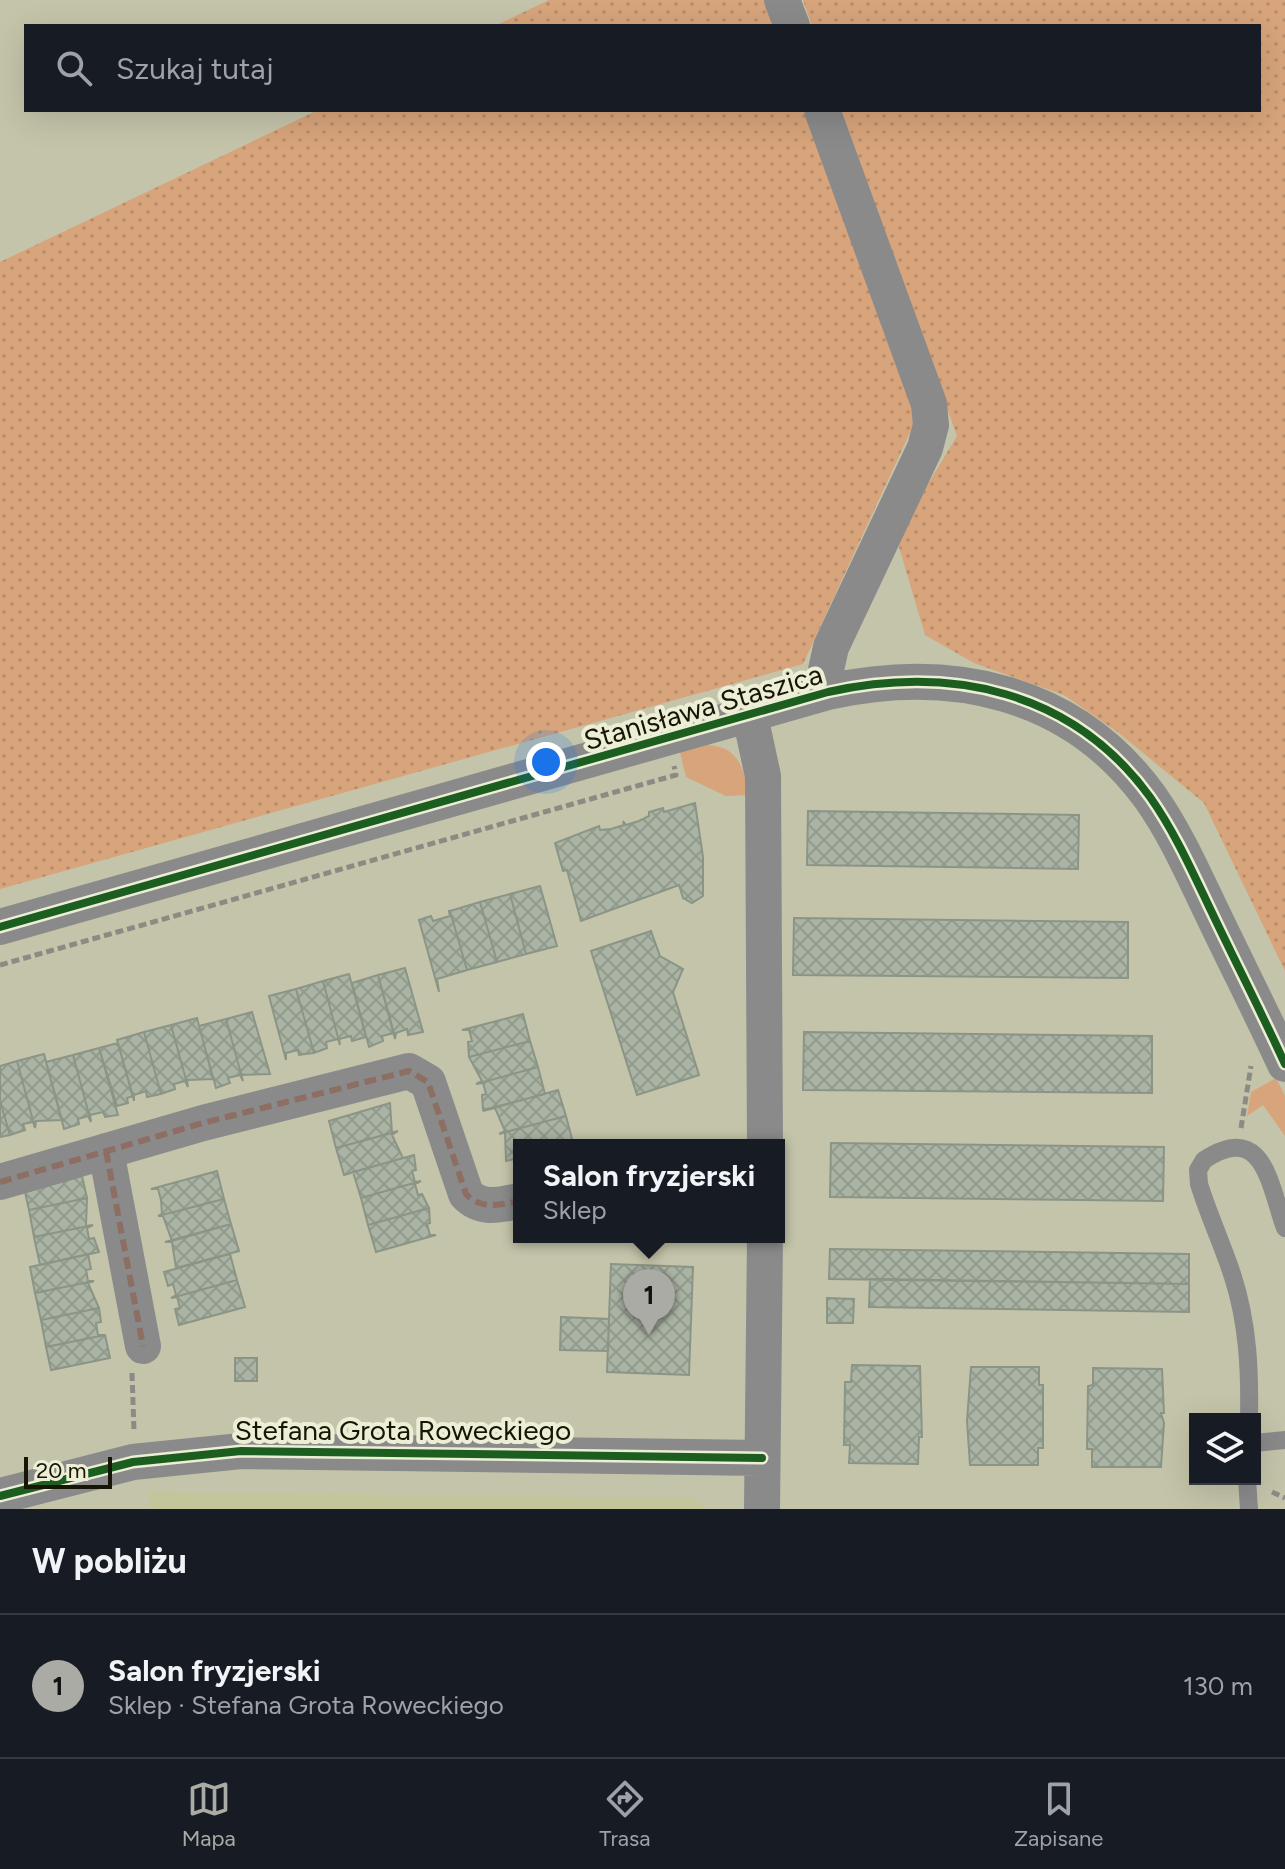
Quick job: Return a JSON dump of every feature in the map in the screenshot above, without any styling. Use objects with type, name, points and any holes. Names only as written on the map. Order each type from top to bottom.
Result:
[{"type":"street","points":[[782,0],[791,24]]},
{"type":"street","points":[[823,112],[929,404],[931,425],[925,448],[831,647],[826,670],[828,692]]},
{"type":"street","name":"Stanisława Staszica","points":[[0,927],[828,692],[906,680],[979,686],[1040,706],[1104,749],[1130,774],[1162,816],[1270,1060]]},
{"type":"street","points":[[750,716],[762,760],[764,792],[765,1139]]},
{"type":"street","points":[[0,1182],[409,1071],[428,1082],[470,1198],[488,1206],[513,1202]]},
{"type":"street","points":[[106,1151],[143,1346]]},
{"type":"street","points":[[762,1509],[765,1243]]},
{"type":"street","name":"Stefana Grota Roweckiego","points":[[0,1496],[133,1462],[241,1451],[762,1458]]},
{"type":"lane","points":[[1249,1413],[1250,1374],[1244,1321],[1233,1278],[1198,1175],[1204,1160],[1239,1146],[1252,1150],[1261,1160],[1285,1228]]},
{"type":"lane","points":[[1261,1442],[1285,1440]]},
{"type":"lane","points":[[1247,1485],[1249,1509]]},
{"type":"path","points":[[0,965],[676,775],[671,754]]},
{"type":"path","points":[[1239,1146],[1270,1060]]},
{"type":"path","points":[[133,1435],[131,1348],[143,1346]]},
{"type":"path","points":[[1271,1483],[1272,1493],[1285,1498]]},
{"type":"shaded area","points":[[549,0],[766,0],[775,24],[498,24]]},
{"type":"shaded area","points":[[803,0],[1285,0],[1285,971],[1204,803],[1119,733],[1064,695],[974,663],[925,635],[896,537],[957,436],[842,112],[1261,112],[1261,24],[811,24]]},
{"type":"shaded area","points":[[314,112],[807,112],[918,415],[803,664],[0,889],[0,262]]},
{"type":"shaded area","points":[[706,745],[726,749],[733,754],[742,768],[750,795],[726,796],[686,777],[680,752]]},
{"type":"shaded area","points":[[1276,1078],[1285,1096],[1285,1136],[1263,1105],[1247,1116],[1251,1092]]},
{"type":"shaded area","points":[[149,1492],[694,1498],[704,1509],[149,1509]]},
{"type":"building","points":[[695,803],[703,857],[703,896],[692,903],[683,898],[679,885],[581,921],[567,870],[563,871],[555,843],[599,826],[600,830],[611,829],[624,825],[623,821],[626,825],[639,821],[649,816],[649,812],[663,808],[664,812]]},
{"type":"building","points":[[808,811],[1079,815],[1078,869],[807,865]]},
{"type":"building","points":[[540,886],[557,946],[526,954],[510,894]]},
{"type":"building","points":[[510,894],[526,954],[497,962],[480,902]]},
{"type":"building","points":[[480,902],[497,962],[467,970],[450,911]]},
{"type":"building","points":[[449,911],[467,970],[437,979],[439,992],[419,920],[431,916],[433,921],[450,916]]},
{"type":"building","points":[[794,918],[1128,922],[1128,978],[793,975]]},
{"type":"building","points":[[651,931],[660,956],[683,969],[673,992],[699,1075],[637,1095],[591,951]]},
{"type":"building","points":[[405,968],[423,1032],[408,1035],[407,1029],[396,1033],[395,1039],[378,975]]},
{"type":"building","points":[[349,974],[366,1037],[352,1041],[351,1036],[339,1039],[340,1045],[323,981]]},
{"type":"building","points":[[378,975],[394,1033],[382,1036],[383,1041],[369,1047],[352,983]]},
{"type":"building","points":[[323,981],[340,1045],[338,1039],[326,1042],[327,1048],[314,1053],[296,989]]},
{"type":"building","points":[[296,989],[314,1053],[299,1055],[298,1050],[286,1053],[286,1060],[269,996]]},
{"type":"building","points":[[252,1012],[270,1074],[241,1075],[226,1019]]},
{"type":"building","points":[[523,1014],[530,1041],[469,1057],[468,1042],[472,1041],[469,1030],[462,1030]]},
{"type":"building","points":[[197,1018],[213,1079],[187,1080],[188,1087],[171,1025]]},
{"type":"building","points":[[226,1019],[243,1081],[240,1075],[228,1078],[230,1083],[216,1088],[199,1026]]},
{"type":"building","points":[[171,1025],[188,1087],[185,1081],[174,1084],[175,1089],[161,1094],[144,1032]]},
{"type":"building","points":[[144,1032],[161,1094],[147,1097],[146,1091],[134,1095],[134,1101],[117,1040]]},
{"type":"building","points":[[804,1032],[1152,1036],[1152,1093],[803,1090]]},
{"type":"building","points":[[530,1041],[538,1067],[476,1084],[482,1081],[469,1057]]},
{"type":"building","points":[[118,1043],[133,1096],[127,1098],[128,1103],[117,1106],[99,1048]]},
{"type":"building","points":[[99,1048],[118,1115],[105,1117],[103,1112],[90,1115],[91,1122],[73,1055]]},
{"type":"building","points":[[44,1054],[62,1120],[36,1121],[35,1128],[17,1061]]},
{"type":"building","points":[[73,1055],[91,1122],[88,1116],[78,1119],[79,1124],[64,1129],[46,1062]]},
{"type":"building","points":[[17,1061],[35,1128],[33,1122],[23,1124],[25,1130],[10,1135],[0,1101],[0,1066]]},
{"type":"building","points":[[538,1067],[545,1094],[483,1110],[482,1095],[486,1094],[483,1083],[476,1084]]},
{"type":"building","points":[[558,1090],[566,1116],[499,1134],[505,1131],[495,1108],[483,1111]]},
{"type":"building","points":[[0,1101],[10,1135],[0,1137]]},
{"type":"building","points":[[390,1103],[392,1133],[336,1148],[329,1121]]},
{"type":"building","points":[[566,1116],[572,1139],[513,1139],[513,1159],[506,1161],[505,1132]]},
{"type":"building","points":[[398,1131],[392,1135],[403,1158],[344,1175],[336,1148]]},
{"type":"building","points":[[831,1143],[1164,1147],[1163,1201],[830,1197]]},
{"type":"building","points":[[414,1155],[416,1170],[412,1171],[415,1182],[421,1181],[361,1198],[353,1172]]},
{"type":"building","points":[[217,1171],[224,1199],[158,1216],[162,1214],[161,1200],[158,1189],[151,1189]]},
{"type":"building","points":[[82,1176],[87,1198],[29,1210],[25,1192]]},
{"type":"building","points":[[421,1181],[415,1184],[418,1195],[422,1194],[429,1208],[368,1225],[361,1198]]},
{"type":"building","points":[[87,1198],[86,1226],[93,1225],[34,1237],[29,1210]]},
{"type":"building","points":[[224,1199],[231,1224],[172,1241],[163,1216],[158,1216]]},
{"type":"building","points":[[429,1208],[430,1223],[427,1224],[430,1235],[436,1235],[376,1252],[368,1225]]},
{"type":"building","points":[[231,1224],[239,1251],[176,1268],[172,1242],[165,1242]]},
{"type":"building","points":[[93,1225],[87,1228],[89,1239],[94,1238],[99,1252],[40,1265],[34,1237]]},
{"type":"building","points":[[830,1249],[1189,1254],[1189,1284],[829,1279]]},
{"type":"building","points":[[88,1254],[91,1269],[86,1270],[88,1281],[94,1281],[35,1293],[30,1267]]},
{"type":"building","points":[[230,1254],[237,1280],[171,1298],[176,1295],[173,1284],[168,1286],[164,1272]]},
{"type":"building","points":[[611,1264],[693,1267],[689,1375],[607,1372]]},
{"type":"building","points":[[870,1279],[1189,1284],[1189,1312],[869,1307]]},
{"type":"building","points":[[237,1280],[245,1307],[179,1325],[175,1309],[180,1308],[177,1297],[171,1298]]},
{"type":"building","points":[[94,1281],[88,1283],[99,1308],[41,1320],[35,1293]]},
{"type":"building","points":[[827,1298],[854,1299],[853,1323],[827,1323]]},
{"type":"building","points":[[99,1308],[101,1322],[96,1323],[98,1335],[105,1335],[46,1347],[41,1320]]},
{"type":"building","points":[[561,1317],[609,1319],[608,1351],[560,1350]]},
{"type":"building","points":[[105,1335],[110,1358],[51,1370],[46,1347]]},
{"type":"building","points":[[235,1358],[257,1358],[257,1381],[235,1381]]},
{"type":"building","points":[[852,1365],[920,1366],[922,1437],[919,1437],[918,1464],[849,1463],[850,1445],[844,1445],[845,1382],[851,1382]]},
{"type":"building","points":[[971,1367],[1039,1367],[1039,1385],[1043,1385],[1043,1448],[1038,1448],[1038,1465],[970,1465],[967,1421]]},
{"type":"building","points":[[1093,1368],[1162,1369],[1164,1413],[1161,1413],[1164,1423],[1161,1467],[1092,1467],[1092,1449],[1087,1449],[1088,1386],[1093,1385]]},
{"type":"marked path","points":[[0,1182],[203,1123],[409,1071],[428,1082],[466,1194],[484,1204],[513,1202]]},
{"type":"marked path","points":[[106,1151],[143,1346]]},
{"type":"cycle path","points":[[0,927],[828,692],[874,684],[919,682],[963,685],[1006,694],[1046,710],[1084,732],[1119,761],[1150,797],[1186,858],[1285,1064]]},
{"type":"cycle path","points":[[0,1496],[133,1462],[241,1451],[762,1458]]},
{"type":"place","name":"Salon fryzjerski","points":[[649,1335]]}]
